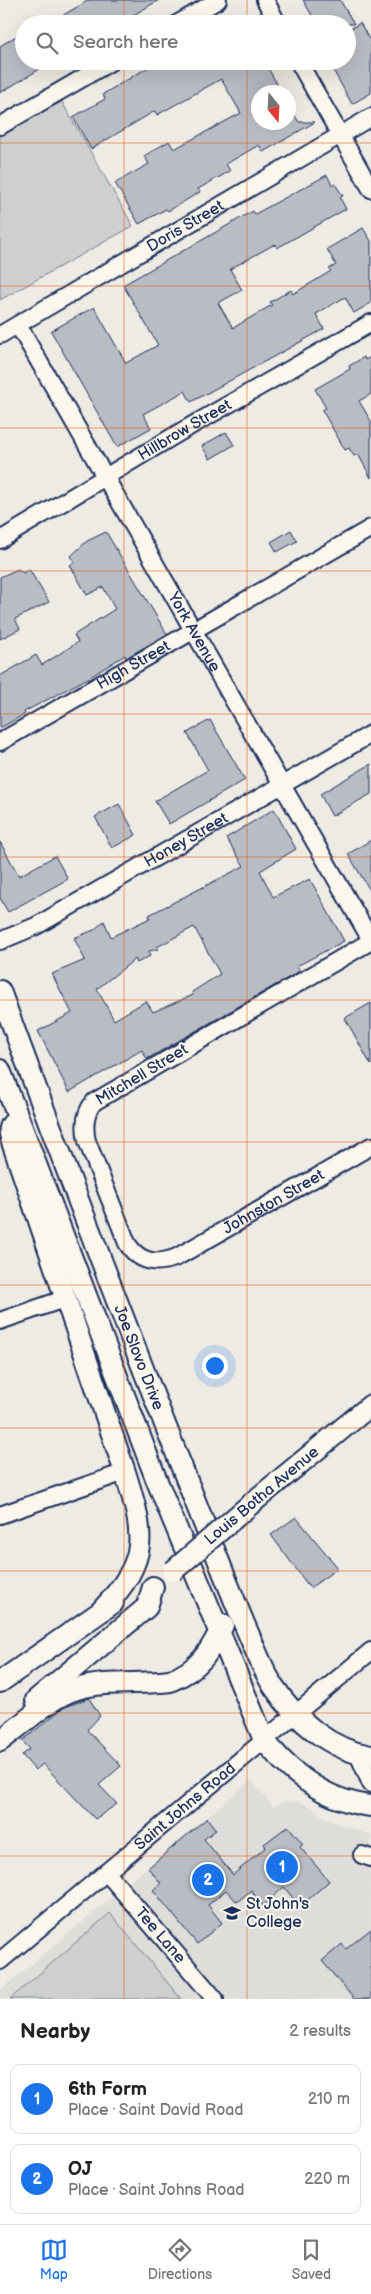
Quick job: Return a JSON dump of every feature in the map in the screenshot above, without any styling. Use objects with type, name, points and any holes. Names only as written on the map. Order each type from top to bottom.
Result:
[{"type":"main road","name":"Joe Slovo Drive","points":[[0,991],[155,1399],[234,1601],[266,1672],[274,1687],[296,1715],[323,1738],[365,1756]]},
{"type":"main road","name":"Joe Slovo Drive","points":[[0,1070],[17,1119],[219,1634],[264,1740],[284,1764],[320,1790],[336,1798],[371,1806]]},
{"type":"main road","points":[[17,1119],[10,1125],[9,1130],[12,1142],[136,1509],[140,1547],[128,1579],[102,1610]]},
{"type":"main road","name":"Louis Botha Avenue","points":[[0,1682],[133,1590],[153,1587],[371,1405]]},
{"type":"main road","points":[[0,1730],[147,1608],[153,1587]]},
{"type":"main road","points":[[0,1741],[52,1701],[76,1689],[91,1686],[170,1681],[182,1676],[204,1660],[219,1634],[234,1601]]},
{"type":"street","points":[[192,15],[218,0]]},
{"type":"street","points":[[265,0],[273,15]]},
{"type":"street","points":[[0,126],[96,70]]},
{"type":"street","points":[[303,70],[371,189]]},
{"type":"street","name":"Doris Street","points":[[0,335],[371,117]]},
{"type":"street","name":"Hillbrow Street","points":[[0,540],[106,476],[371,323]]},
{"type":"street","name":"York Avenue","points":[[18,325],[371,940]]},
{"type":"street","name":"High Street","points":[[0,742],[371,528]]},
{"type":"street","name":"Honey Street","points":[[0,941],[36,926],[371,734]]},
{"type":"street","name":"Mitchell Street","points":[[177,1257],[166,1262],[147,1261],[138,1257],[127,1243],[88,1141],[85,1123],[90,1106],[371,940]]},
{"type":"street","name":"Johnston Street","points":[[177,1257],[371,1146]]},
{"type":"street","points":[[0,1321],[64,1299]]},
{"type":"street","points":[[0,1515],[125,1472]]},
{"type":"street","name":"Saint Johns Road","points":[[0,1961],[371,1651]]},
{"type":"street","points":[[365,1756],[371,1784]]},
{"type":"street","name":"Tee Lane","points":[[107,1873],[215,1999]]},
{"type":"shaded area","points":[[62,102],[133,226],[0,300],[0,130]]},
{"type":"shaded area","name":"St John's College","points":[[251,1780],[274,1807],[285,1801],[300,1802],[312,1807],[328,1820],[371,1835],[371,1999],[0,1999],[0,1991]]},
{"type":"shaded area","points":[[110,1913],[181,1999],[10,1999]]},
{"type":"building","points":[[89,0],[159,0],[133,15],[63,15]]},
{"type":"building","points":[[303,0],[340,0],[349,15],[312,15]]},
{"type":"building","points":[[360,23],[371,42],[371,93],[352,104],[333,70],[356,70],[356,25]]},
{"type":"building","points":[[15,37],[15,70],[38,70],[0,93],[0,46]]},
{"type":"building","points":[[144,70],[269,70],[277,85],[251,85],[251,130],[296,130],[296,117],[299,122],[315,122],[263,152],[259,145],[226,164],[230,171],[198,189],[200,192],[168,211],[166,209],[139,224],[115,183],[149,164],[144,156],[169,141],[174,149],[241,113],[221,79],[157,115],[155,111],[91,149],[73,117],[105,99],[103,94]]},
{"type":"building","points":[[327,175],[332,185],[335,184],[343,196],[340,198],[346,209],[277,248],[275,244],[230,269],[242,290],[218,303],[233,328],[272,305],[270,302],[291,290],[293,294],[331,271],[329,269],[336,265],[327,249],[363,228],[371,241],[371,303],[354,313],[345,297],[316,314],[324,329],[191,402],[185,391],[143,414],[151,428],[117,447],[51,331],[94,307],[126,363],[158,345],[123,285],[253,211],[255,214]]},
{"type":"building","points":[[364,357],[365,360],[371,357],[371,394],[359,401],[371,421],[371,478],[358,454],[354,456],[349,448],[345,450],[322,410],[326,408],[315,389],[350,369],[349,366]]},
{"type":"building","points":[[226,432],[234,445],[210,459],[202,446]]},
{"type":"building","points":[[291,530],[297,541],[277,552],[271,542]]},
{"type":"building","points":[[106,532],[167,634],[126,658],[125,655],[90,677],[24,712],[25,714],[0,728],[0,676],[36,655],[42,665],[78,642],[74,635],[115,609],[103,587],[87,595],[70,565],[74,562],[71,556],[87,541]]},
{"type":"building","points":[[18,569],[23,573],[29,569],[49,602],[15,619],[20,629],[0,639],[0,577]]},
{"type":"building","points":[[210,720],[245,780],[169,824],[155,801],[208,770],[187,733]]},
{"type":"building","points":[[371,764],[371,794],[332,816],[320,794]]},
{"type":"building","points":[[119,804],[136,835],[112,848],[95,817]]},
{"type":"building","points":[[274,809],[296,849],[260,871],[273,897],[310,879],[344,941],[297,966],[300,971],[147,1059],[142,1050],[69,1092],[38,1031],[72,1013],[52,974],[85,960],[74,938],[94,930],[104,921],[111,937],[150,918],[149,915],[244,866],[226,838]],"holes":[[[194,927],[220,974],[192,992],[193,995],[153,1012],[146,1001],[114,1020],[97,989],[135,959],[137,963],[150,956],[149,951],[158,949],[157,947]]]},
{"type":"building","points":[[371,840],[371,892],[348,854]]},
{"type":"building","points":[[0,842],[19,876],[55,856],[68,879],[8,912],[0,898]]},
{"type":"building","points":[[371,1003],[371,1065],[345,1018]]},
{"type":"building","points":[[296,1517],[338,1568],[310,1588],[271,1535]]},
{"type":"building","points":[[89,1698],[100,1716],[87,1730],[121,1766],[99,1785],[117,1804],[95,1819],[43,1764],[35,1770],[22,1755],[30,1749],[22,1741],[63,1708]]},
{"type":"building","points":[[207,1818],[216,1830],[204,1839],[233,1875],[266,1847],[264,1844],[288,1826],[303,1844],[300,1847],[329,1881],[300,1907],[284,1887],[263,1906],[251,1890],[237,1902],[226,1890],[208,1905],[222,1923],[197,1944],[153,1890],[161,1883],[148,1868]]},
{"type":"building","points":[[371,1929],[371,1999],[354,1999],[322,1961],[342,1944],[346,1949]]},
{"type":"place","name":"6th Form","points":[[282,1867]]},
{"type":"place","name":"OJ","points":[[208,1880]]},
{"type":"place","name":"St John's College","points":[[232,1913]]}]
